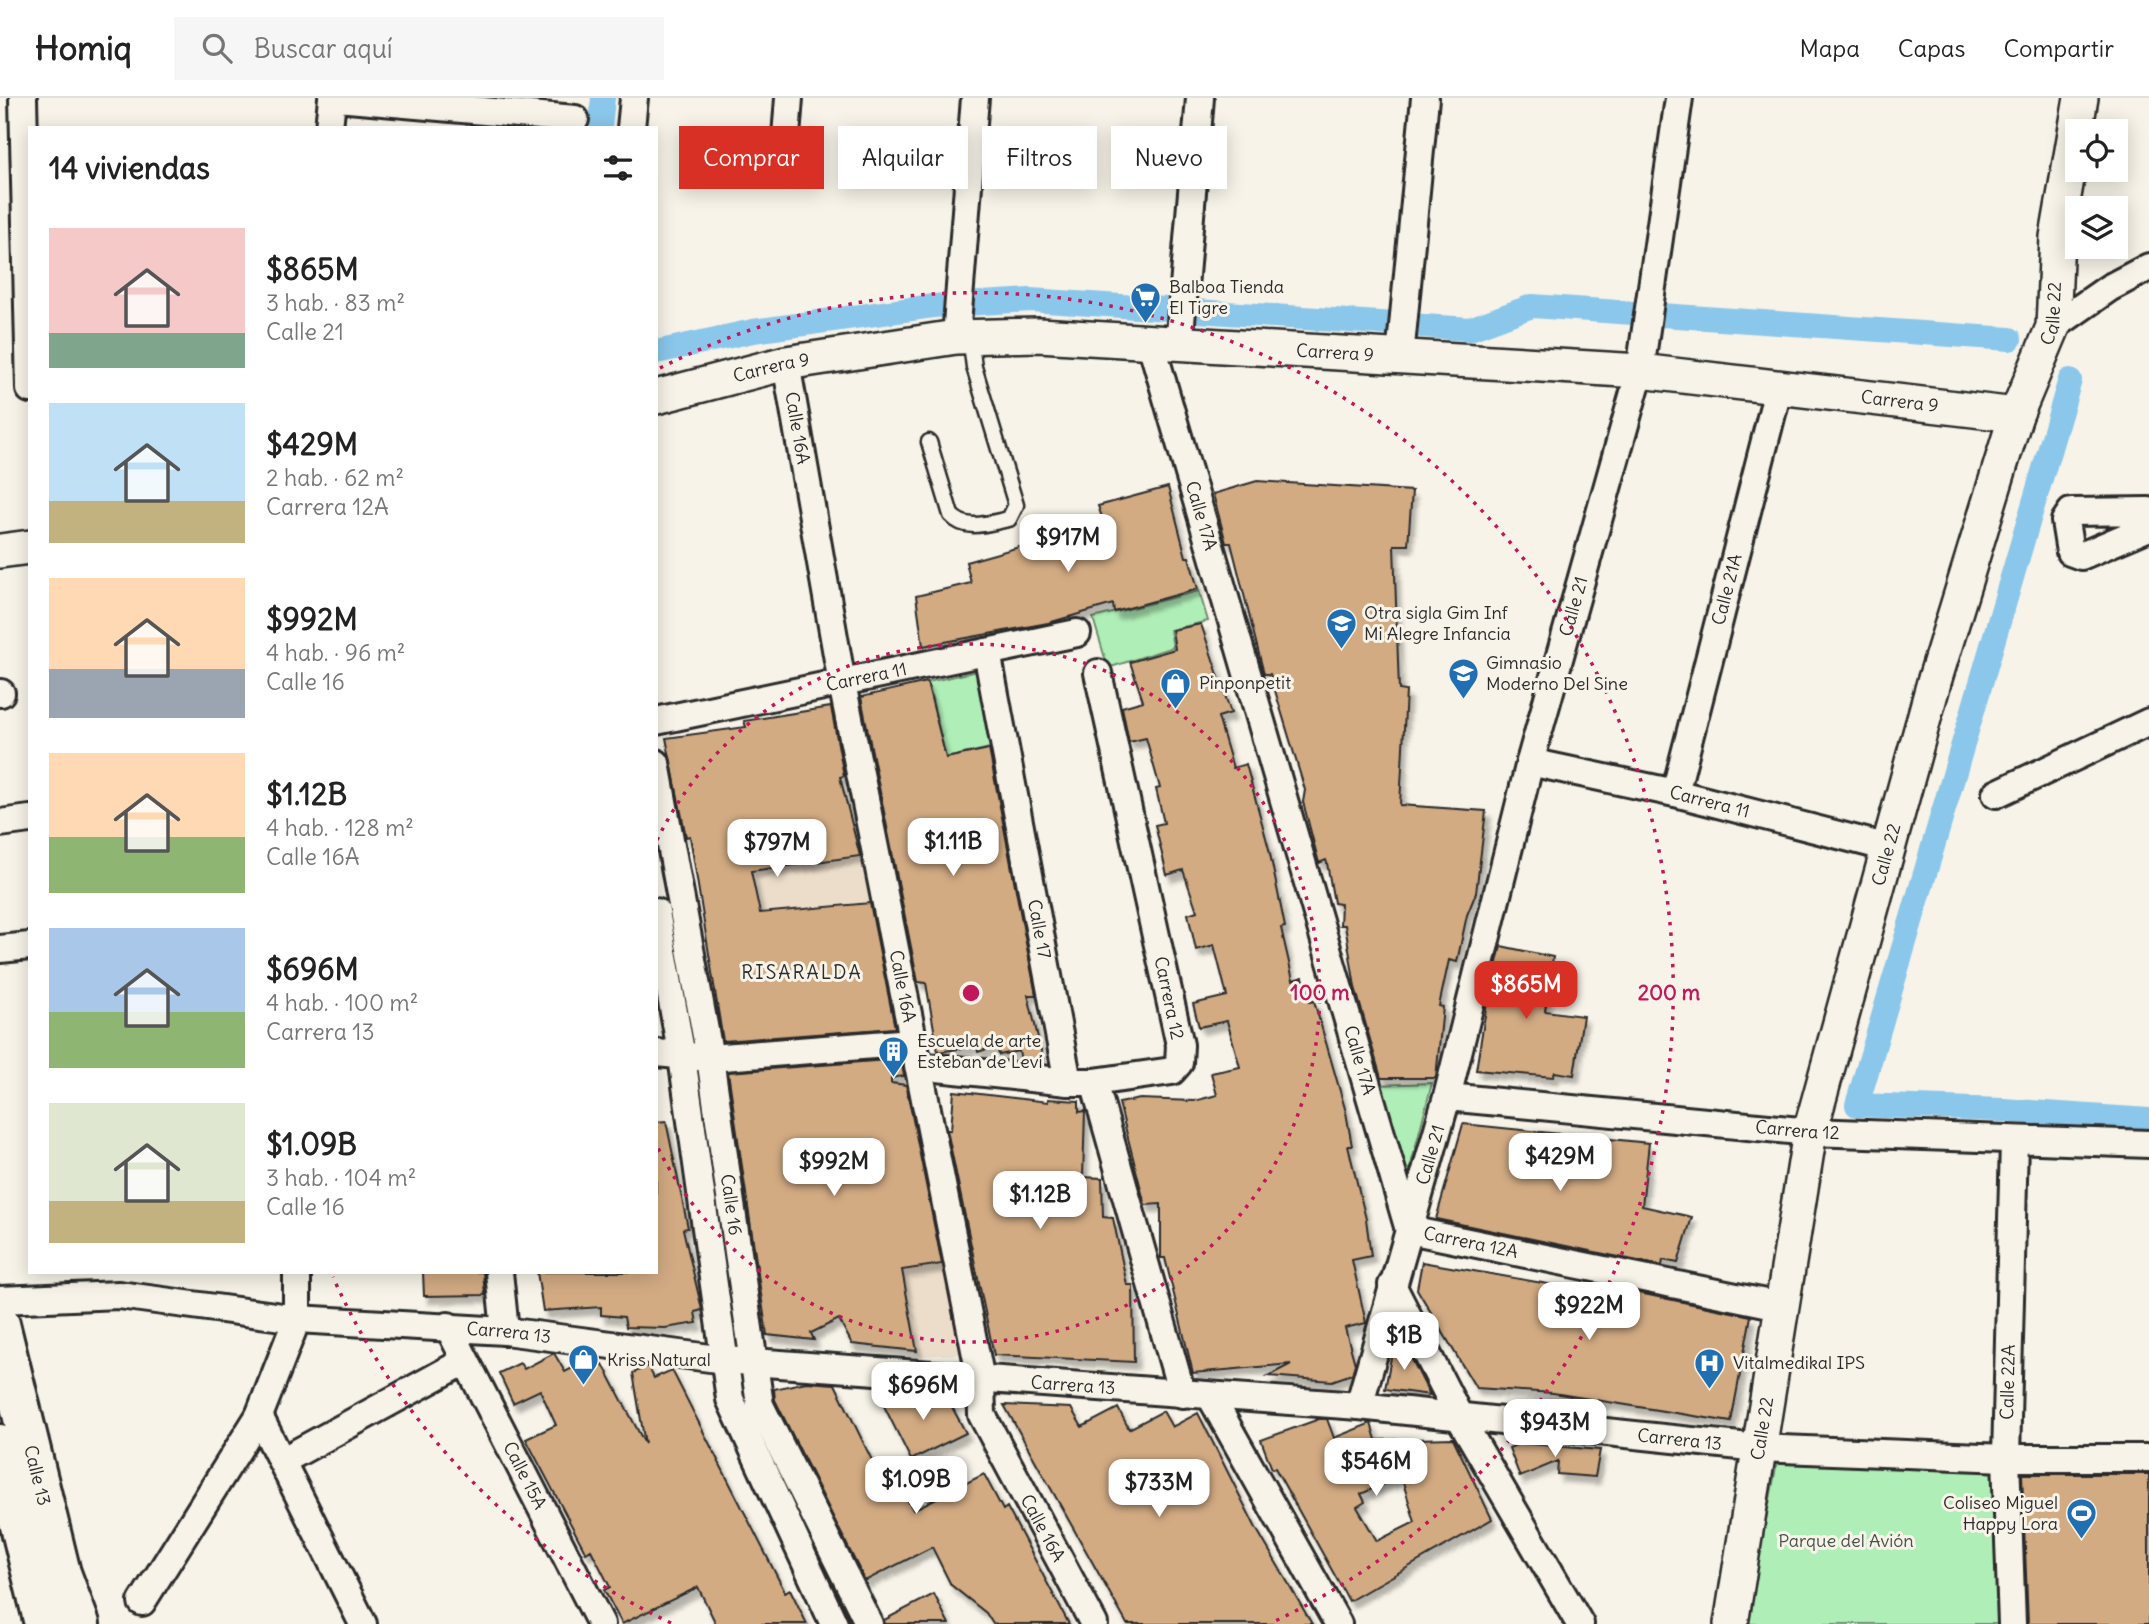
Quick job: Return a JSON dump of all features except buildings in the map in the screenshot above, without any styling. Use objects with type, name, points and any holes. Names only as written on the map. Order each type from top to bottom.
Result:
[{"type":"main road","name":"Calle 13","points":[[0,1324],[61,1573],[80,1624]]},
{"type":"main road","name":"Calle 13","points":[[0,1444],[44,1624]]},
{"type":"street","points":[[23,98],[28,306]]},
{"type":"street","points":[[329,126],[335,98],[576,115]]},
{"type":"street","points":[[631,126],[634,98]]},
{"type":"street","points":[[787,126],[789,98]]},
{"type":"street","points":[[961,330],[960,282],[975,98]]},
{"type":"street","name":"Calle 17A","points":[[1200,98],[1173,329],[1409,1230]]},
{"type":"street","points":[[1402,339],[1425,98]]},
{"type":"street","name":"Calle 21","points":[[1409,1230],[1447,1097],[1530,762],[1640,371],[1653,295],[1679,98]]},
{"type":"street","name":"Calle 22","points":[[1731,1624],[1810,1132],[1934,682],[2016,415],[2053,327],[2057,237],[2081,98]]},
{"type":"street","points":[[2053,327],[2109,288],[2149,267]]},
{"type":"street","name":"Carrera 9","points":[[658,396],[786,363],[961,330],[1039,335],[1173,329],[1402,339],[1640,371],[2016,415]]},
{"type":"street","name":"Calle 16A","points":[[786,363],[842,683],[856,742],[981,1380],[982,1415],[1094,1624]]},
{"type":"street","name":"Calle 21A","points":[[1675,793],[1779,386]]},
{"type":"street","points":[[2149,511],[2071,512],[2065,522],[2070,552],[2081,556],[2149,527]]},
{"type":"street","points":[[0,551],[28,547]]},
{"type":"street","name":"Carrera 11","points":[[658,721],[1077,633]]},
{"type":"street","name":"Calle 17","points":[[987,652],[1081,1082],[1182,1394]]},
{"type":"street","name":"Carrera 12","points":[[658,1054],[710,1058],[915,1054],[1081,1082],[1172,1071],[1179,1063],[1180,1045],[1098,673]]},
{"type":"street","points":[[1996,794],[2149,722]]},
{"type":"street","name":"Carrera 11","points":[[1530,762],[1675,793],[1889,848]]},
{"type":"street","name":"Calle 16","points":[[658,774],[710,1058],[760,1405],[869,1624]]},
{"type":"street","points":[[0,823],[28,819]]},
{"type":"street","name":"Calle 16","points":[[658,923],[682,1057],[730,1399],[834,1624]]},
{"type":"street","points":[[0,950],[28,946]]},
{"type":"street","name":"Carrera 12","points":[[1447,1097],[1810,1132],[2014,1142],[2149,1144]]},
{"type":"street","name":"Calle 22A","points":[[2012,1624],[2006,1458],[2014,1142]]},
{"type":"street","points":[[1359,1406],[1409,1230]]},
{"type":"street","name":"Carrera 12A","points":[[1409,1230],[1780,1306]]},
{"type":"street","points":[[142,1602],[259,1416],[297,1319],[297,1274]]},
{"type":"street","points":[[499,1274],[505,1331]]},
{"type":"street","name":"Carrera 13","points":[[0,1300],[118,1284],[297,1319],[505,1331],[725,1360],[1359,1406],[1759,1448],[2006,1458],[2149,1458]]},
{"type":"street","points":[[1392,1285],[1460,1418],[1580,1624]]},
{"type":"street","name":"Calle 15A","points":[[448,1326],[601,1624]]},
{"type":"street","points":[[282,1461],[465,1361]]},
{"type":"street","points":[[1211,1397],[1338,1624]]},
{"type":"street","points":[[259,1416],[363,1624]]},
{"type":"lane","points":[[929,442],[951,515],[958,523],[967,526],[1009,519],[1016,505],[961,330]]},
{"type":"shaded area","points":[[861,857],[870,902],[761,912],[754,872]]},
{"type":"shaded area","points":[[944,1264],[962,1354],[919,1356],[902,1271]]},
{"type":"green space","points":[[1199,591],[1208,621],[1170,630],[1173,647],[1108,668],[1093,618]]},
{"type":"green space","points":[[987,669],[1003,745],[946,758],[928,682]]},
{"type":"green space","points":[[1432,1083],[1407,1180],[1377,1085]]},
{"type":"green space","name":"Parque del Avión","points":[[1779,1452],[1996,1469],[1999,1624],[1746,1624]]},
{"type":"waterway","points":[[600,126],[603,98]]},
{"type":"waterway","points":[[658,352],[753,331],[933,306],[1030,300],[1470,329],[1532,306],[2010,339]]},
{"type":"waterway","points":[[2070,380],[1857,1105],[2003,1110],[2149,1120]]},
{"type":"place","name":"Balboa Tienda El Tigre","points":[[1146,324]]},
{"type":"place","name":"Otra sigla Gim Inf Mi Alegre Infancia","points":[[1341,650]]},
{"type":"place","name":"Gimnasio Moderno Del Sine","points":[[1463,700]]},
{"type":"place","name":"Pinponpetit","points":[[1176,710]]},
{"type":"place","name":"Escuela de arte Esteban de Leví","points":[[894,1078]]},
{"type":"place","name":"Kriss Natural","points":[[584,1387]]},
{"type":"place","name":"Vitalmedikal IPS","points":[[1710,1390]]},
{"type":"place","name":"Coliseo Miguel Happy Lora","points":[[2081,1540]]},
{"type":"district","name":"RISARALDA","points":[[802,972]]}]
